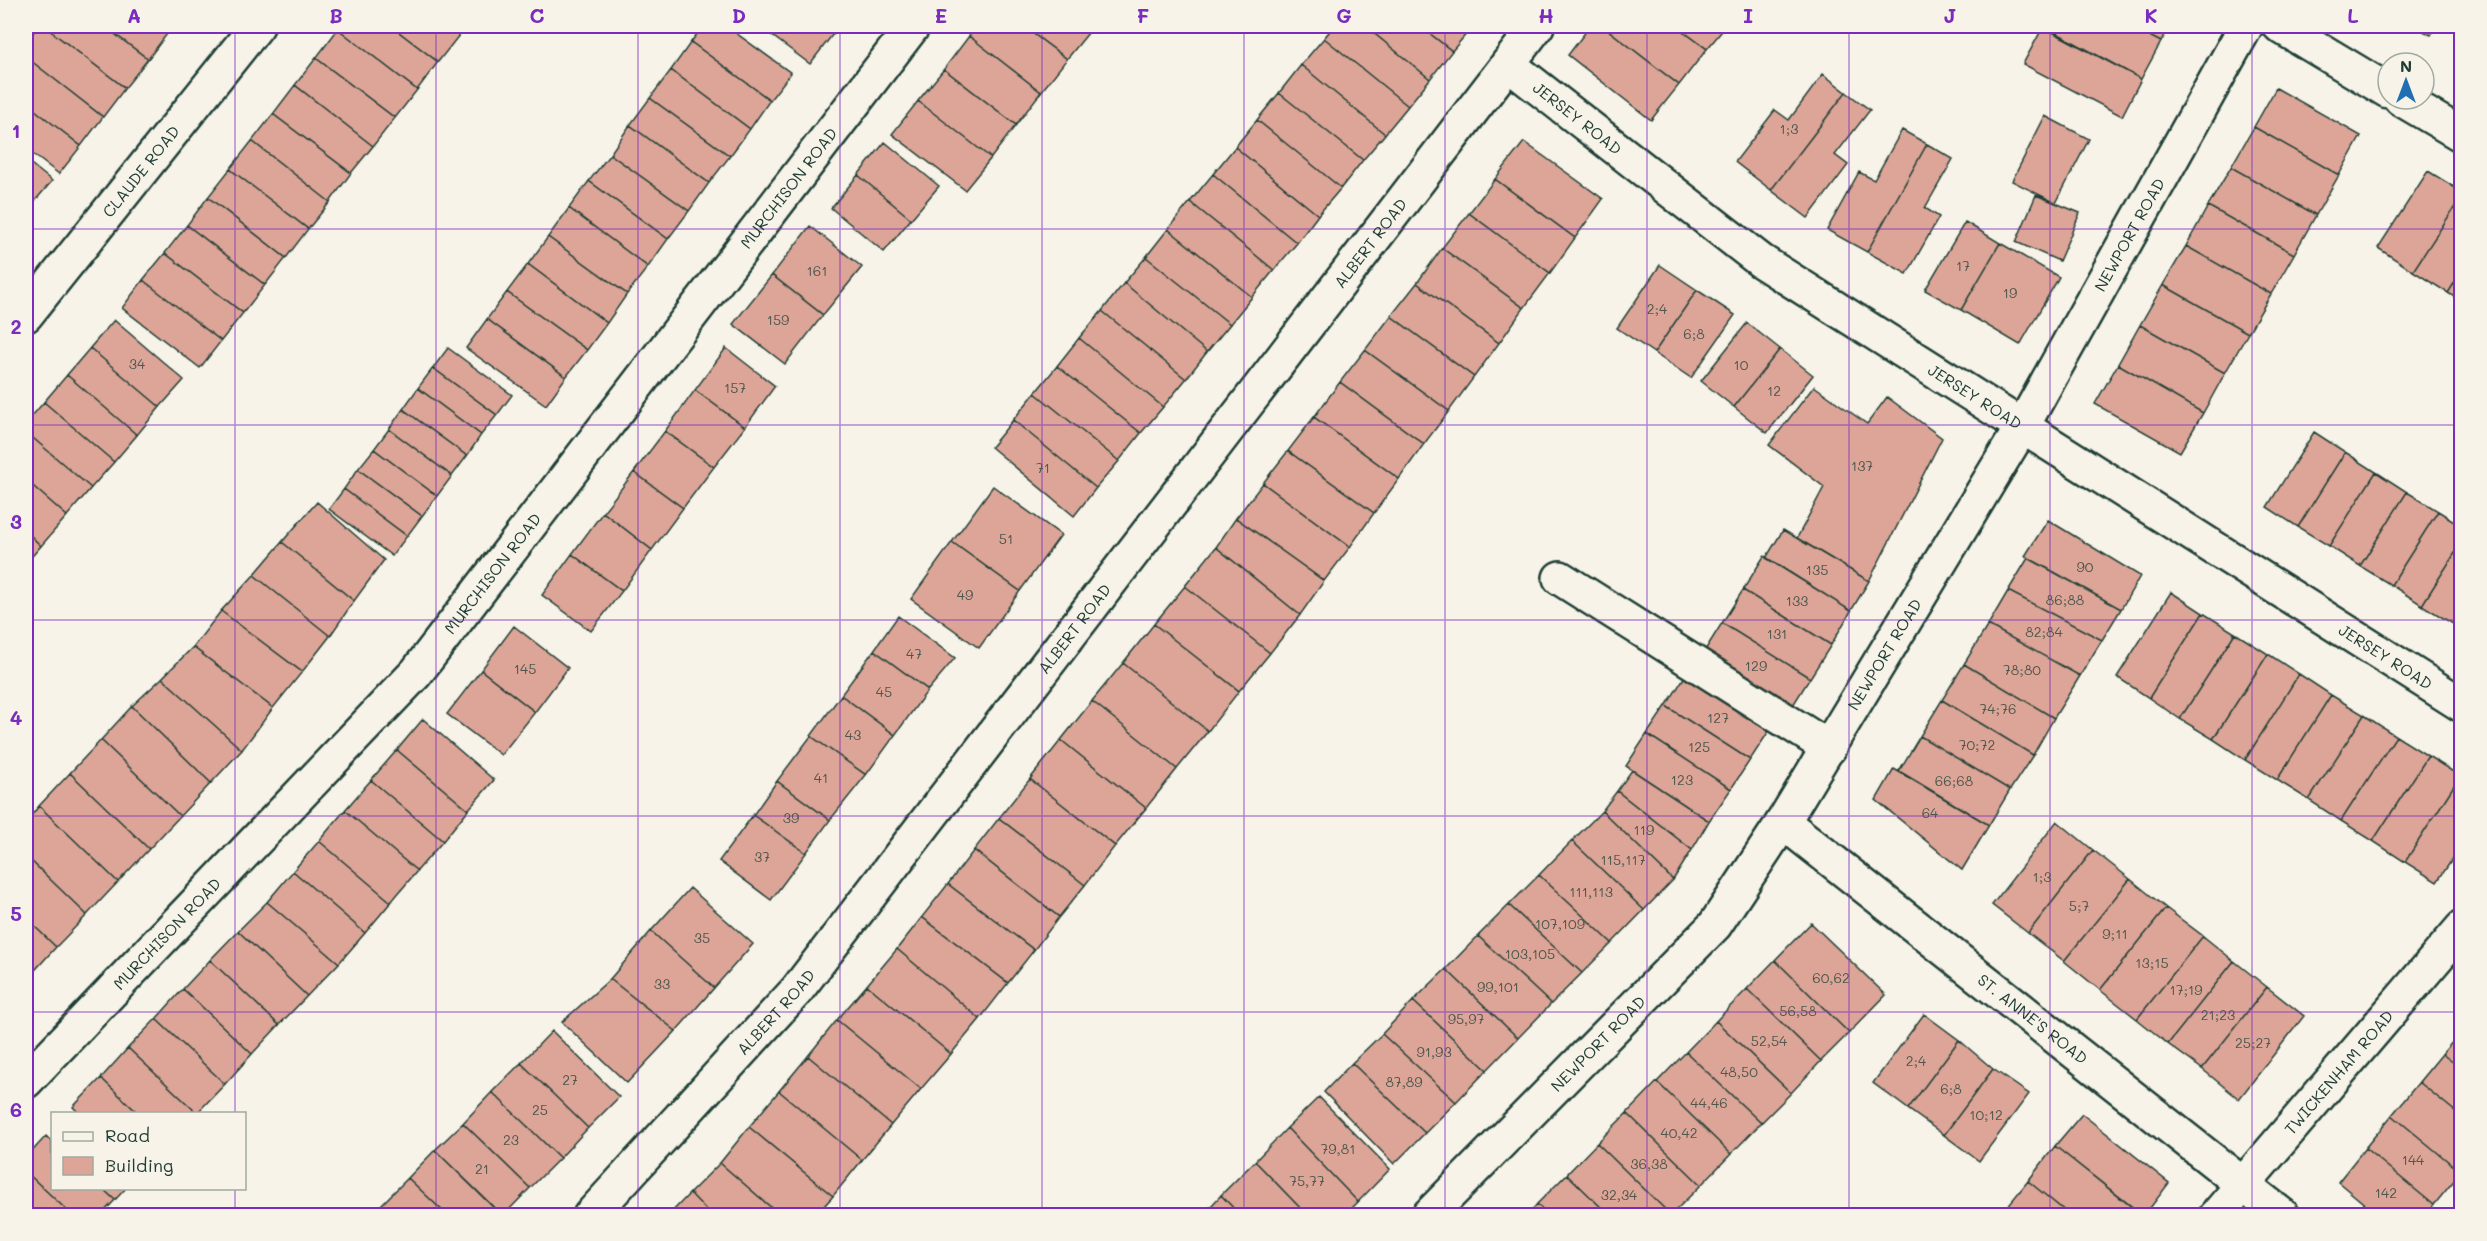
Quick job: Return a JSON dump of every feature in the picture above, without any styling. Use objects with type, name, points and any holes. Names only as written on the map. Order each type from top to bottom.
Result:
[{"type":"street","name":"CLAUDE ROAD","points":[[26,315],[257,26]]},
{"type":"street","name":"MURCHISON ROAD","points":[[26,1081],[416,673],[913,26]]},
{"type":"street","name":"ALBERT ROAD","points":[[590,1215],[798,990],[1537,26]]},
{"type":"street","name":"NEWPORT ROAD","points":[[1428,1215],[1715,924],[1784,822],[2022,428],[2246,26]]},
{"type":"street","points":[[2280,26],[2376,84]]},
{"type":"street","name":"JERSEY ROAD","points":[[1508,64],[1761,261],[2462,705]]},
{"type":"street","points":[[2422,111],[2462,135]]},
{"type":"street","points":[[1560,578],[1828,748]]},
{"type":"street","name":"ST. ANNE'S ROAD","points":[[1784,822],[2283,1215]]},
{"type":"street","name":"TWICKENHAM ROAD","points":[[2216,1215],[2462,928]]},
{"type":"building","points":[[38,26],[44,26],[125,88],[103,117],[26,57],[26,42]]},
{"type":"building","points":[[44,26],[104,26],[148,59],[125,88]]},
{"type":"building","points":[[104,26],[164,26],[170,30],[148,59]]},
{"type":"building","points":[[341,26],[391,26],[438,62],[417,90],[338,29]]},
{"type":"building","points":[[391,26],[448,26],[460,34],[438,62]]},
{"type":"building","points":[[448,26],[467,26],[460,34]]},
{"type":"building","points":[[703,26],[726,26],[791,73],[770,100],[691,42]]},
{"type":"building","points":[[759,26],[822,26],[833,34],[810,64]]},
{"type":"building","points":[[822,26],[839,26],[833,34]]},
{"type":"building","points":[[978,26],[1023,26],[1067,59],[1041,92],[969,36]]},
{"type":"building","points":[[1023,26],[1091,26],[1093,27],[1067,59]]},
{"type":"building","points":[[1334,26],[1365,26],[1430,79],[1408,106],[1324,38]]},
{"type":"building","points":[[1365,26],[1420,26],[1452,51],[1430,79]]},
{"type":"building","points":[[1420,26],[1473,26],[1452,51]]},
{"type":"building","points":[[1590,26],[1603,26],[1679,85],[1651,120],[1568,55]]},
{"type":"building","points":[[1603,26],[1676,26],[1707,49],[1679,85]]},
{"type":"building","points":[[1676,26],[1726,26],[1707,49]]},
{"type":"building","points":[[2044,26],[2130,26],[2161,42],[2141,79]]},
{"type":"building","points":[[2130,26],[2170,26],[2161,42]]},
{"type":"building","points":[[2414,26],[2436,26],[2431,35]]},
{"type":"building","points":[[2043,27],[2141,79],[2122,116],[2023,64]]},
{"type":"building","points":[[338,29],[417,90],[395,118],[316,58]]},
{"type":"building","points":[[969,36],[1041,92],[1016,125],[944,69]]},
{"type":"building","points":[[1324,38],[1408,106],[1385,134],[1301,65]]},
{"type":"building","points":[[691,42],[770,100],[750,129],[671,70]]},
{"type":"building","points":[[26,57],[103,117],[81,146],[26,103]]},
{"type":"building","points":[[316,58],[395,118],[373,146],[295,85]]},
{"type":"building","points":[[1301,65],[1385,134],[1363,160],[1279,93]]},
{"type":"building","points":[[944,69],[1016,125],[991,158],[918,101]]},
{"type":"building","points":[[671,70],[750,129],[730,156],[650,98]]},
{"type":"building","points":[[1823,74],[1846,92],[1771,190],[1735,162],[1775,110],[1789,120]]},
{"type":"building","points":[[295,85],[373,146],[351,173],[273,114]]},
{"type":"building","points":[[2276,88],[2361,136],[2339,175],[2254,127]]},
{"type":"building","points":[[1846,92],[1870,110],[1835,155],[1848,165],[1808,218],[1771,190]]},
{"type":"building","points":[[1279,93],[1363,160],[1341,188],[1257,120]]},
{"type":"building","points":[[650,98],[730,156],[709,183],[630,125]]},
{"type":"building","points":[[918,101],[991,158],[965,190],[892,134]]},
{"type":"building","points":[[26,103],[81,146],[59,174],[26,149]]},
{"type":"building","points":[[273,114],[351,173],[330,202],[252,141]]},
{"type":"building","points":[[2045,116],[2089,139],[2056,203],[2012,181]]},
{"type":"building","points":[[1257,120],[1341,188],[1318,215],[1235,147]]},
{"type":"building","points":[[630,125],[709,183],[689,211],[610,154]]},
{"type":"building","points":[[2254,127],[2339,175],[2316,215],[2231,167]]},
{"type":"building","points":[[1902,130],[1927,144],[1867,252],[1827,230],[1859,172],[1874,180]]},
{"type":"building","points":[[252,141],[330,202],[308,229],[230,169]]},
{"type":"building","points":[[885,142],[939,186],[911,219],[858,175]]},
{"type":"building","points":[[1524,142],[1603,199],[1575,238],[1495,179]]},
{"type":"building","points":[[1927,144],[1953,159],[1925,208],[1939,217],[1907,274],[1867,252]]},
{"type":"building","points":[[1235,147],[1318,215],[1297,243],[1213,174]]},
{"type":"building","points":[[610,154],[689,211],[668,239],[589,181]]},
{"type":"building","points":[[26,160],[52,181],[28,209],[26,207]]},
{"type":"building","points":[[2231,167],[2316,215],[2294,254],[2208,206]]},
{"type":"building","points":[[230,169],[308,229],[286,258],[208,197]]},
{"type":"building","points":[[2428,171],[2462,192],[2462,196],[2413,271],[2378,248]]},
{"type":"building","points":[[1213,174],[1297,243],[1274,270],[1190,202]]},
{"type":"building","points":[[858,175],[911,219],[884,252],[831,208]]},
{"type":"building","points":[[1495,179],[1575,238],[1550,273],[1469,213]]},
{"type":"building","points":[[589,181],[668,239],[648,267],[569,208]]},
{"type":"building","points":[[2036,195],[2080,213],[2059,261],[2016,242]]},
{"type":"building","points":[[2462,196],[2462,271],[2448,293],[2413,271]]},
{"type":"building","points":[[208,197],[286,258],[265,285],[187,225]]},
{"type":"building","points":[[1190,202],[1274,270],[1252,297],[1168,229]]},
{"type":"building","points":[[2208,206],[2294,254],[2271,294],[2186,246]]},
{"type":"building","points":[[569,208],[648,267],[627,294],[548,237]]},
{"type":"building","points":[[1469,213],[1550,273],[1524,308],[1442,248]]},
{"type":"building","points":[[1965,222],[2000,243],[1961,310],[1925,290]]},
{"type":"building","points":[[187,225],[265,285],[243,313],[165,253]]},
{"type":"building","points":[[810,226],[862,267],[823,315],[772,275]]},
{"type":"building","points":[[1168,229],[1252,297],[1230,324],[1146,257]]},
{"type":"building","points":[[548,237],[627,294],[607,323],[528,264]]},
{"type":"building","points":[[2000,243],[2059,277],[2020,345],[1961,310]]},
{"type":"building","points":[[2186,246],[2271,294],[2248,333],[2163,285]]},
{"type":"building","points":[[1442,248],[1524,308],[1499,343],[1417,283]]},
{"type":"building","points":[[165,253],[243,313],[221,341],[143,280]]},
{"type":"building","points":[[1146,257],[1230,324],[1207,352],[1124,283]]},
{"type":"building","points":[[528,264],[607,323],[587,350],[507,292]]},
{"type":"building","points":[[1660,265],[1697,290],[1654,353],[1617,328]]},
{"type":"building","points":[[2462,271],[2462,302],[2448,293]]},
{"type":"building","points":[[772,275],[823,315],[785,364],[733,324]]},
{"type":"building","points":[[143,280],[221,341],[200,368],[122,308]]},
{"type":"building","points":[[1124,283],[1207,352],[1186,379],[1102,311]]},
{"type":"building","points":[[1417,283],[1499,343],[1474,377],[1391,316]]},
{"type":"building","points":[[2163,285],[2248,333],[2225,373],[2140,325]]},
{"type":"building","points":[[1697,290],[1735,315],[1691,378],[1654,353]]},
{"type":"building","points":[[507,292],[587,350],[566,377],[487,319]]},
{"type":"building","points":[[1102,311],[1186,379],[1163,407],[1079,338]]},
{"type":"building","points":[[1391,316],[1474,377],[1449,411],[1365,350]]},
{"type":"building","points":[[487,319],[566,377],[546,405],[466,348]]},
{"type":"building","points":[[114,320],[184,380],[160,407],[90,348]]},
{"type":"building","points":[[1747,323],[1780,349],[1734,407],[1701,381]]},
{"type":"building","points":[[2140,325],[2225,373],[2203,413],[2118,364]]},
{"type":"building","points":[[1079,338],[1163,407],[1141,433],[1057,366]]},
{"type":"building","points":[[90,348],[160,407],[137,435],[67,375]]},
{"type":"building","points":[[448,348],[512,395],[497,415],[433,368]]},
{"type":"building","points":[[726,348],[775,386],[745,427],[695,390]]},
{"type":"building","points":[[1780,349],[1813,375],[1767,433],[1734,407]]},
{"type":"building","points":[[1365,350],[1449,411],[1424,444],[1340,382]]},
{"type":"building","points":[[2118,364],[2203,413],[2180,452],[2095,404]]},
{"type":"building","points":[[1057,366],[1141,433],[1119,461],[1035,393]]},
{"type":"building","points":[[433,368],[497,415],[481,435],[418,388]]},
{"type":"building","points":[[67,375],[137,435],[114,462],[44,402]]},
{"type":"building","points":[[1340,382],[1424,444],[1399,479],[1314,417]]},
{"type":"building","points":[[1814,386],[1867,424],[1887,397],[1942,438],[1869,581],[1797,538],[1824,487],[1769,445]]},
{"type":"building","points":[[418,388],[481,435],[467,456],[403,409]]},
{"type":"building","points":[[695,390],[745,427],[714,467],[665,431]]},
{"type":"building","points":[[1035,393],[1119,461],[1096,488],[1013,420]]},
{"type":"building","points":[[44,402],[114,462],[91,488],[26,432],[26,423]]},
{"type":"building","points":[[403,409],[467,456],[452,476],[389,429]]},
{"type":"building","points":[[1314,417],[1399,479],[1374,513],[1288,451]]},
{"type":"building","points":[[1013,420],[1096,488],[1074,516],[991,447]]},
{"type":"building","points":[[389,429],[452,476],[437,496],[374,449]]},
{"type":"building","points":[[665,431],[714,467],[683,508],[634,472]]},
{"type":"building","points":[[26,432],[91,488],[67,516],[26,480]]},
{"type":"building","points":[[2314,432],[2345,452],[2298,527],[2267,507]]},
{"type":"building","points":[[374,449],[437,496],[422,516],[358,469]]},
{"type":"building","points":[[1288,451],[1374,513],[1350,547],[1263,483]]},
{"type":"building","points":[[2345,452],[2376,472],[2329,546],[2298,527]]},
{"type":"building","points":[[358,469],[422,516],[407,536],[344,489]]},
{"type":"building","points":[[634,472],[683,508],[652,550],[603,512]]},
{"type":"building","points":[[2376,472],[2407,492],[2360,566],[2329,546]]},
{"type":"building","points":[[26,480],[67,516],[41,546],[26,531]]},
{"type":"building","points":[[1263,483],[1350,547],[1324,581],[1236,518]]},
{"type":"building","points":[[993,486],[1061,535],[1020,591],[952,542]]},
{"type":"building","points":[[344,489],[407,536],[392,556],[329,509]]},
{"type":"building","points":[[2407,492],[2438,511],[2391,585],[2360,566]]},
{"type":"building","points":[[317,502],[384,560],[354,601],[282,542]]},
{"type":"building","points":[[2438,511],[2462,526],[2462,542],[2422,605],[2391,585]]},
{"type":"building","points":[[603,512],[652,550],[622,591],[572,554]]},
{"type":"building","points":[[1236,518],[1324,581],[1300,615],[1216,547]]},
{"type":"building","points":[[2048,520],[2140,576],[2121,609],[2025,556]]},
{"type":"building","points":[[1783,530],[1869,581],[1851,611],[1766,558]]},
{"type":"building","points":[[26,531],[41,546],[26,563]]},
{"type":"building","points":[[282,542],[354,601],[330,636],[254,575]]},
{"type":"building","points":[[952,542],[1020,591],[979,648],[911,599]]},
{"type":"building","points":[[2462,542],[2462,611],[2453,624],[2422,605]]},
{"type":"building","points":[[1216,547],[1300,615],[1270,653],[1185,586]]},
{"type":"building","points":[[572,554],[622,591],[591,631],[542,595]]},
{"type":"building","points":[[1764,556],[1851,611],[1831,645],[1743,590]]},
{"type":"building","points":[[2028,558],[2121,609],[2102,640],[2008,591]]},
{"type":"building","points":[[254,575],[330,636],[302,672],[221,611]]},
{"type":"building","points":[[1185,586],[1270,653],[1239,691],[1154,624]]},
{"type":"building","points":[[1743,590],[1831,645],[1810,678],[1722,623]]},
{"type":"building","points":[[2008,591],[2102,640],[2080,676],[1988,625]]},
{"type":"building","points":[[2171,592],[2203,613],[2149,698],[2117,677]]},
{"type":"building","points":[[221,611],[302,672],[273,708],[193,647]]},
{"type":"building","points":[[2203,613],[2235,633],[2180,719],[2149,698]]},
{"type":"building","points":[[898,616],[955,658],[928,690],[874,650]]},
{"type":"building","points":[[1722,623],[1810,678],[1790,710],[1702,655]]},
{"type":"building","points":[[1154,624],[1239,691],[1208,731],[1123,663]]},
{"type":"building","points":[[1988,625],[2080,676],[2054,718],[1964,664]]},
{"type":"building","points":[[514,626],[568,668],[535,712],[481,670]]},
{"type":"building","points":[[2235,633],[2268,654],[2213,739],[2180,719]]},
{"type":"building","points":[[193,647],[273,708],[242,750],[162,678]]},
{"type":"building","points":[[874,650],[928,690],[895,735],[841,695]]},
{"type":"building","points":[[2268,654],[2299,674],[2245,760],[2213,739]]},
{"type":"building","points":[[1123,663],[1208,731],[1177,769],[1092,701]]},
{"type":"building","points":[[1964,664],[2054,718],[2033,755],[1942,700]]},
{"type":"building","points":[[481,670],[535,712],[501,755],[447,714]]},
{"type":"building","points":[[2299,674],[2331,695],[2277,780],[2245,760]]},
{"type":"building","points":[[1685,676],[1769,731],[1750,760],[1666,706]]},
{"type":"building","points":[[162,678],[242,750],[211,783],[132,706]]},
{"type":"building","points":[[841,695],[895,735],[866,775],[811,736]]},
{"type":"building","points":[[2331,695],[2364,715],[2309,800],[2277,780]]},
{"type":"building","points":[[1942,700],[2033,755],[2010,790],[1920,736]]},
{"type":"building","points":[[1092,701],[1177,769],[1146,808],[1061,740]]},
{"type":"building","points":[[132,706],[211,783],[180,816],[101,740]]},
{"type":"building","points":[[1666,706],[1750,760],[1731,789],[1647,734]]},
{"type":"building","points":[[2364,715],[2396,736],[2341,821],[2309,800]]},
{"type":"building","points":[[423,719],[494,780],[468,810],[397,750]]},
{"type":"building","points":[[1647,734],[1731,789],[1709,821],[1626,766]]},
{"type":"building","points":[[811,736],[866,775],[830,820],[777,781]]},
{"type":"building","points":[[1920,736],[2010,790],[1989,825],[1899,771]]},
{"type":"building","points":[[2396,736],[2428,756],[2373,841],[2341,821]]},
{"type":"building","points":[[101,740],[180,816],[149,849],[70,773]]},
{"type":"building","points":[[1061,740],[1146,808],[1115,846],[1030,779]]},
{"type":"building","points":[[397,750],[468,810],[443,841],[371,780]]},
{"type":"building","points":[[2428,756],[2460,776],[2405,862],[2373,841]]},
{"type":"building","points":[[1894,769],[1989,825],[1962,870],[1876,800]]},
{"type":"building","points":[[1632,770],[1709,821],[1692,850],[1617,791]]},
{"type":"building","points":[[70,773],[149,849],[118,882],[39,806]]},
{"type":"building","points":[[2460,776],[2462,845],[2437,882],[2405,862]]},
{"type":"building","points":[[1030,779],[1115,846],[1085,885],[999,818]]},
{"type":"building","points":[[371,780],[443,841],[417,871],[345,810]]},
{"type":"building","points":[[777,781],[830,820],[806,853],[753,815]]},
{"type":"building","points":[[1617,791],[1692,850],[1673,880],[1602,811]]},
{"type":"building","points":[[39,806],[118,882],[87,915],[26,856],[26,822]]},
{"type":"building","points":[[345,810],[417,871],[391,902],[319,841]]},
{"type":"building","points":[[1602,811],[1673,880],[1644,910],[1572,841]]},
{"type":"building","points":[[753,815],[806,853],[771,900],[719,861]]},
{"type":"building","points":[[999,818],[1085,885],[1059,917],[974,850]]},
{"type":"building","points":[[2057,821],[2093,850],[2028,933],[1992,905]]},
{"type":"building","points":[[319,841],[391,902],[365,933],[293,871]]},
{"type":"building","points":[[1572,841],[1644,910],[1612,943],[1539,875]]},
{"type":"building","points":[[974,850],[1059,917],[1034,950],[948,884]]},
{"type":"building","points":[[2093,850],[2130,879],[2064,961],[2028,933]]},
{"type":"building","points":[[26,856],[87,915],[56,947],[26,918]]},
{"type":"building","points":[[293,871],[365,933],[339,963],[267,902]]},
{"type":"building","points":[[1539,875],[1612,943],[1582,973],[1509,905]]},
{"type":"building","points":[[2130,879],[2166,908],[2100,990],[2064,961]]},
{"type":"building","points":[[948,884],[1034,950],[1008,983],[922,917]]},
{"type":"building","points":[[690,888],[753,944],[714,988],[651,931]]},
{"type":"building","points":[[267,902],[339,963],[307,996],[238,931]]},
{"type":"building","points":[[1509,905],[1582,973],[1551,1004],[1478,936]]},
{"type":"building","points":[[2166,908],[2203,936],[2137,1019],[2100,990]]},
{"type":"building","points":[[922,917],[1008,983],[980,1019],[897,949]]},
{"type":"building","points":[[26,918],[56,947],[26,980]]},
{"type":"building","points":[[1811,923],[1886,995],[1849,1033],[1775,960]]},
{"type":"building","points":[[238,931],[307,996],[279,1025],[210,960]]},
{"type":"building","points":[[651,931],[714,988],[676,1031],[610,979]]},
{"type":"building","points":[[1478,936],[1551,1004],[1518,1038],[1446,969]]},
{"type":"building","points":[[2203,936],[2234,961],[2168,1044],[2137,1019]]},
{"type":"building","points":[[897,949],[980,1019],[951,1054],[867,985]]},
{"type":"building","points":[[210,960],[279,1025],[252,1054],[183,989]]},
{"type":"building","points":[[1775,960],[1849,1033],[1821,1061],[1747,989]]},
{"type":"building","points":[[2234,961],[2267,987],[2202,1069],[2168,1044]]},
{"type":"building","points":[[1446,969],[1518,1038],[1487,1070],[1413,1001]]},
{"type":"building","points":[[610,979],[676,1031],[627,1083],[562,1022]]},
{"type":"building","points":[[867,985],[951,1054],[921,1089],[837,1020]]},
{"type":"building","points":[[2267,987],[2304,1016],[2239,1099],[2202,1069]]},
{"type":"building","points":[[183,989],[252,1054],[225,1084],[156,1019]]},
{"type":"building","points":[[1747,989],[1821,1061],[1791,1093],[1716,1021]]},
{"type":"building","points":[[1413,1001],[1487,1070],[1456,1102],[1382,1034]]},
{"type":"building","points":[[1924,1014],[1959,1040],[1908,1109],[1873,1083]]},
{"type":"building","points":[[156,1019],[225,1084],[196,1112],[128,1048]]},
{"type":"building","points":[[837,1020],[921,1089],[891,1125],[808,1056]]},
{"type":"building","points":[[1716,1021],[1791,1093],[1761,1123],[1686,1052]]},
{"type":"building","points":[[552,1031],[619,1097],[588,1128],[521,1063]]},
{"type":"building","points":[[2462,1031],[2462,1069],[2442,1054]]},
{"type":"building","points":[[1382,1034],[1456,1102],[1425,1133],[1352,1063]]},
{"type":"building","points":[[1959,1040],[1993,1069],[1944,1135],[1908,1109]]},
{"type":"building","points":[[128,1048],[196,1112],[137,1112],[101,1078]]},
{"type":"building","points":[[1686,1052],[1761,1123],[1731,1154],[1657,1082]]},
{"type":"building","points":[[2442,1054],[2462,1069],[2462,1117],[2419,1082]]},
{"type":"building","points":[[808,1056],[891,1125],[862,1160],[779,1091]]},
{"type":"building","points":[[521,1063],[588,1128],[560,1158],[492,1092]]},
{"type":"building","points":[[1352,1063],[1425,1133],[1394,1164],[1324,1092]]},
{"type":"building","points":[[1993,1069],[2029,1094],[1979,1161],[1944,1135]]},
{"type":"building","points":[[101,1078],[137,1112],[78,1112],[73,1107]]},
{"type":"building","points":[[1657,1082],[1731,1154],[1701,1185],[1627,1113]]},
{"type":"building","points":[[2419,1082],[2462,1117],[2461,1172],[2392,1115]]},
{"type":"building","points":[[779,1091],[862,1160],[833,1196],[749,1127]]},
{"type":"building","points":[[492,1092],[560,1158],[530,1188],[463,1123]]},
{"type":"building","points":[[1319,1097],[1390,1169],[1358,1202],[1287,1128]]},
{"type":"building","points":[[1627,1113],[1701,1185],[1671,1215],[1597,1143]]},
{"type":"building","points":[[2082,1114],[2169,1183],[2144,1216],[2055,1146]]},
{"type":"building","points":[[2392,1115],[2461,1172],[2434,1205],[2365,1148]]},
{"type":"building","points":[[463,1123],[530,1188],[503,1216],[435,1150]]},
{"type":"building","points":[[749,1127],[833,1196],[815,1216],[781,1216],[720,1163]]},
{"type":"building","points":[[1287,1128],[1358,1202],[1344,1216],[1308,1216],[1255,1161]]},
{"type":"building","points":[[46,1136],[51,1141],[51,1190],[104,1190],[115,1200],[100,1216],[73,1216],[26,1172],[26,1158]]},
{"type":"building","points":[[1597,1143],[1671,1215],[1610,1216],[1567,1174]]},
{"type":"building","points":[[2055,1146],[2143,1216],[2071,1216],[2028,1181]]},
{"type":"building","points":[[2365,1148],[2434,1205],[2425,1216],[2379,1216],[2338,1182]]},
{"type":"building","points":[[435,1150],[502,1216],[448,1216],[408,1178]]},
{"type":"building","points":[[1255,1161],[1308,1216],[1241,1216],[1221,1195]]},
{"type":"building","points":[[720,1163],[781,1216],[712,1216],[690,1193]]},
{"type":"building","points":[[26,1172],[73,1216],[26,1216]]},
{"type":"building","points":[[1567,1174],[1610,1216],[1549,1216],[1537,1204]]},
{"type":"building","points":[[408,1178],[448,1216],[394,1216],[382,1204]]},
{"type":"building","points":[[2028,1181],[2071,1216],[2006,1216],[2002,1213]]},
{"type":"building","points":[[104,1190],[124,1190],[115,1200]]},
{"type":"building","points":[[690,1193],[712,1216],[668,1216]]},
{"type":"building","points":[[1221,1195],[1241,1216],[1202,1216]]},
{"type":"building","points":[[382,1204],[394,1216],[371,1216]]},
{"type":"building","points":[[1537,1204],[1549,1216],[1527,1216]]}]
